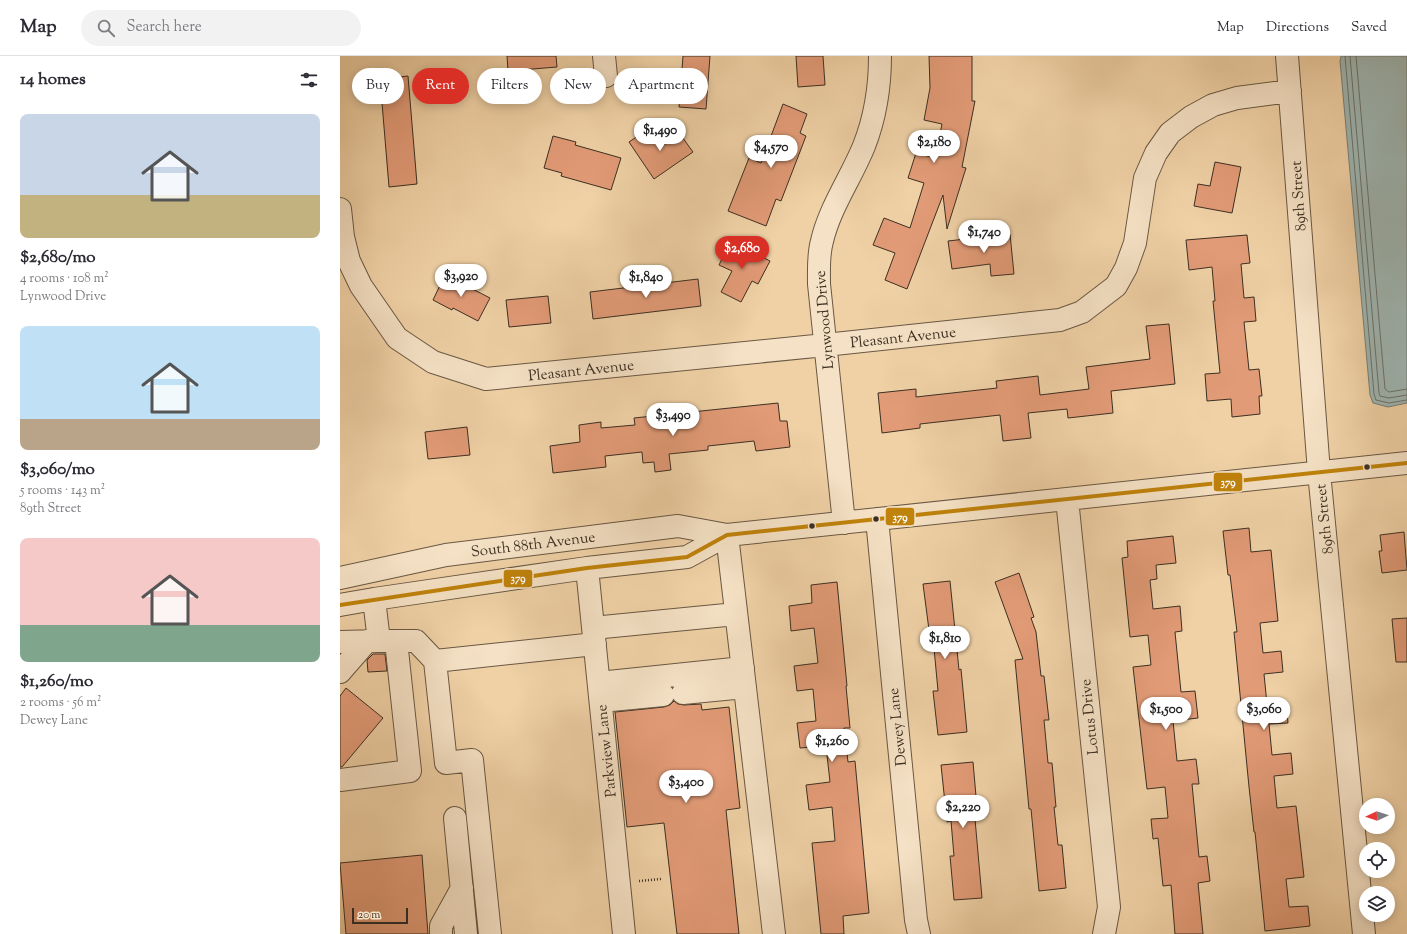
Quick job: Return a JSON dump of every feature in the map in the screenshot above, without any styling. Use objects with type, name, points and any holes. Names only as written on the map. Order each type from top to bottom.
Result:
[{"type":"street","name":"Lynwood Drive","points":[[844,523],[819,284],[819,263],[821,242],[827,225],[864,146],[871,122],[878,86],[880,56]]},
{"type":"street","name":"89th Street","points":[[1287,56],[1319,472],[1364,934]]},
{"type":"street","name":"Pleasant Avenue","points":[[340,209],[343,237],[349,261],[361,286],[397,338],[433,362],[486,379],[1060,320],[1082,312],[1116,286],[1126,268],[1135,243],[1145,178],[1156,153],[1170,133],[1191,117],[1213,105],[1237,98],[1290,91]]},
{"type":"street","name":"South 88th Avenue","points":[[340,578],[446,555],[678,526],[727,535],[1407,463]]},
{"type":"street","name":"Lotus Drive","points":[[1067,499],[1109,907],[1104,934]]},
{"type":"street","name":"Dewey Lane","points":[[877,519],[919,934]]},
{"type":"street","name":"South 88th Avenue","points":[[340,605],[587,568],[687,557],[727,535]]},
{"type":"street","points":[[727,535],[774,934]]},
{"type":"street","name":"Parkview Lane","points":[[587,568],[624,934]]},
{"type":"street","points":[[340,780],[410,772],[381,641],[374,599]]},
{"type":"street","points":[[435,661],[736,614]]},
{"type":"street","points":[[340,672],[381,641]]},
{"type":"street","points":[[340,642],[416,641],[435,661],[446,763],[472,760],[490,934]]},
{"type":"street","points":[[600,692],[744,678]]},
{"type":"street","points":[[600,692],[673,694],[744,678]]},
{"type":"street","points":[[455,818],[466,934]]},
{"type":"street","points":[[441,934],[441,926],[462,888]]},
{"type":"water","points":[[1341,56],[1407,56],[1407,403],[1388,407],[1373,403],[1370,395],[1340,61]]},
{"type":"building","points":[[507,56],[556,56],[557,67],[508,68]]},
{"type":"building","points":[[683,56],[710,56],[708,82],[708,68],[682,68]]},
{"type":"building","points":[[796,56],[823,56],[825,85],[798,87]]},
{"type":"building","points":[[929,56],[972,56],[972,101],[975,101],[962,167],[966,168],[947,229],[943,195],[907,289],[885,280],[895,253],[873,245],[884,218],[910,228],[924,183],[908,178],[916,153],[935,158],[942,124],[924,120],[930,88]]},
{"type":"building","points":[[404,76],[408,76],[417,184],[389,187],[382,104],[404,104]]},
{"type":"building","points":[[679,104],[706,104],[706,109],[679,107]]},
{"type":"building","points":[[783,104],[807,114],[800,133],[806,136],[781,201],[776,199],[766,226],[728,211],[749,158],[761,163]]},
{"type":"building","points":[[651,127],[664,145],[680,134],[693,152],[654,179],[629,142]]},
{"type":"building","points":[[553,136],[576,142],[575,145],[621,158],[611,190],[561,176],[562,173],[544,168]]},
{"type":"building","points":[[1215,162],[1241,167],[1232,213],[1194,206],[1198,184],[1210,186]]},
{"type":"building","points":[[1010,234],[1014,274],[991,276],[990,264],[952,269],[948,241]]},
{"type":"building","points":[[1247,235],[1250,263],[1241,264],[1244,298],[1254,297],[1256,321],[1244,322],[1249,370],[1259,369],[1262,396],[1259,396],[1260,414],[1232,417],[1231,399],[1207,401],[1205,374],[1220,373],[1213,301],[1215,301],[1212,267],[1189,270],[1186,240]]},
{"type":"building","points":[[731,241],[770,261],[758,284],[752,281],[741,302],[721,292],[732,271],[719,265]]},
{"type":"building","points":[[445,275],[490,298],[478,321],[453,308],[452,310],[433,300]]},
{"type":"building","points":[[698,279],[701,306],[593,319],[590,292]]},
{"type":"building","points":[[548,296],[551,323],[509,327],[506,300]]},
{"type":"building","points":[[1169,324],[1175,384],[1111,391],[1113,413],[1068,418],[1067,409],[1028,413],[1031,438],[1003,441],[1000,415],[920,424],[920,428],[882,433],[878,393],[916,389],[916,397],[997,388],[996,381],[1038,376],[1040,395],[1089,389],[1086,367],[1150,359],[1146,326]]},
{"type":"building","points":[[778,403],[780,421],[787,421],[790,447],[756,451],[754,441],[708,446],[708,450],[669,454],[671,470],[655,472],[654,462],[643,463],[642,452],[605,456],[606,467],[553,473],[550,446],[580,442],[579,425],[601,422],[601,428],[635,425],[634,418]]},
{"type":"building","points":[[467,427],[470,455],[428,459],[425,432]]},
{"type":"building","points":[[1249,528],[1251,552],[1271,550],[1278,621],[1260,623],[1263,653],[1281,651],[1283,672],[1264,674],[1267,704],[1286,702],[1288,723],[1269,724],[1272,755],[1291,753],[1293,774],[1274,776],[1277,808],[1296,806],[1304,877],[1286,879],[1289,907],[1308,906],[1310,926],[1265,931],[1234,632],[1237,632],[1223,531]]},
{"type":"building","points":[[1404,532],[1407,570],[1382,573],[1379,551],[1382,551],[1380,535]]},
{"type":"building","points":[[1173,536],[1176,563],[1156,565],[1157,579],[1150,580],[1153,609],[1180,606],[1182,631],[1175,632],[1181,692],[1195,691],[1198,718],[1173,721],[1177,761],[1196,759],[1199,784],[1192,784],[1199,857],[1207,856],[1210,881],[1198,883],[1203,934],[1175,934],[1171,885],[1163,886],[1158,838],[1153,839],[1151,819],[1168,818],[1165,787],[1147,789],[1133,667],[1151,665],[1148,635],[1130,637],[1122,558],[1128,557],[1127,541]]},
{"type":"building","points":[[1019,573],[1034,617],[1031,618],[1036,632],[1041,676],[1044,676],[1049,720],[1044,720],[1048,763],[1052,763],[1056,807],[1054,807],[1058,845],[1062,845],[1066,888],[1039,891],[1031,809],[1029,809],[1015,660],[1023,659],[995,582]]},
{"type":"building","points":[[950,581],[967,732],[938,735],[933,691],[938,691],[934,648],[931,630],[929,630],[923,584]]},
{"type":"building","points":[[837,582],[850,728],[844,728],[848,762],[855,761],[869,913],[843,916],[844,934],[821,934],[812,843],[835,841],[832,807],[809,810],[806,785],[830,782],[826,746],[800,748],[797,723],[816,721],[813,689],[797,691],[794,666],[818,663],[814,628],[791,631],[789,606],[812,603],[811,585]]},
{"type":"building","points":[[1407,618],[1407,662],[1396,662],[1392,619]]},
{"type":"building","points":[[373,654],[385,654],[387,671],[368,672],[367,660]]},
{"type":"building","points":[[346,688],[383,718],[342,767],[340,767],[340,696]]},
{"type":"building","points":[[674,701],[678,704],[684,705],[701,704],[702,710],[729,707],[740,808],[726,810],[739,934],[677,934],[664,823],[627,827],[615,712],[664,707],[670,705]]},
{"type":"building","points":[[973,762],[978,819],[975,819],[982,898],[954,900],[950,856],[954,856],[951,821],[947,822],[941,765]]},
{"type":"building","points":[[422,855],[428,934],[346,934],[340,863]]},
{"type":"transit line","name":"379","points":[[340,605],[587,568],[687,557],[727,535],[1407,463]]}]
